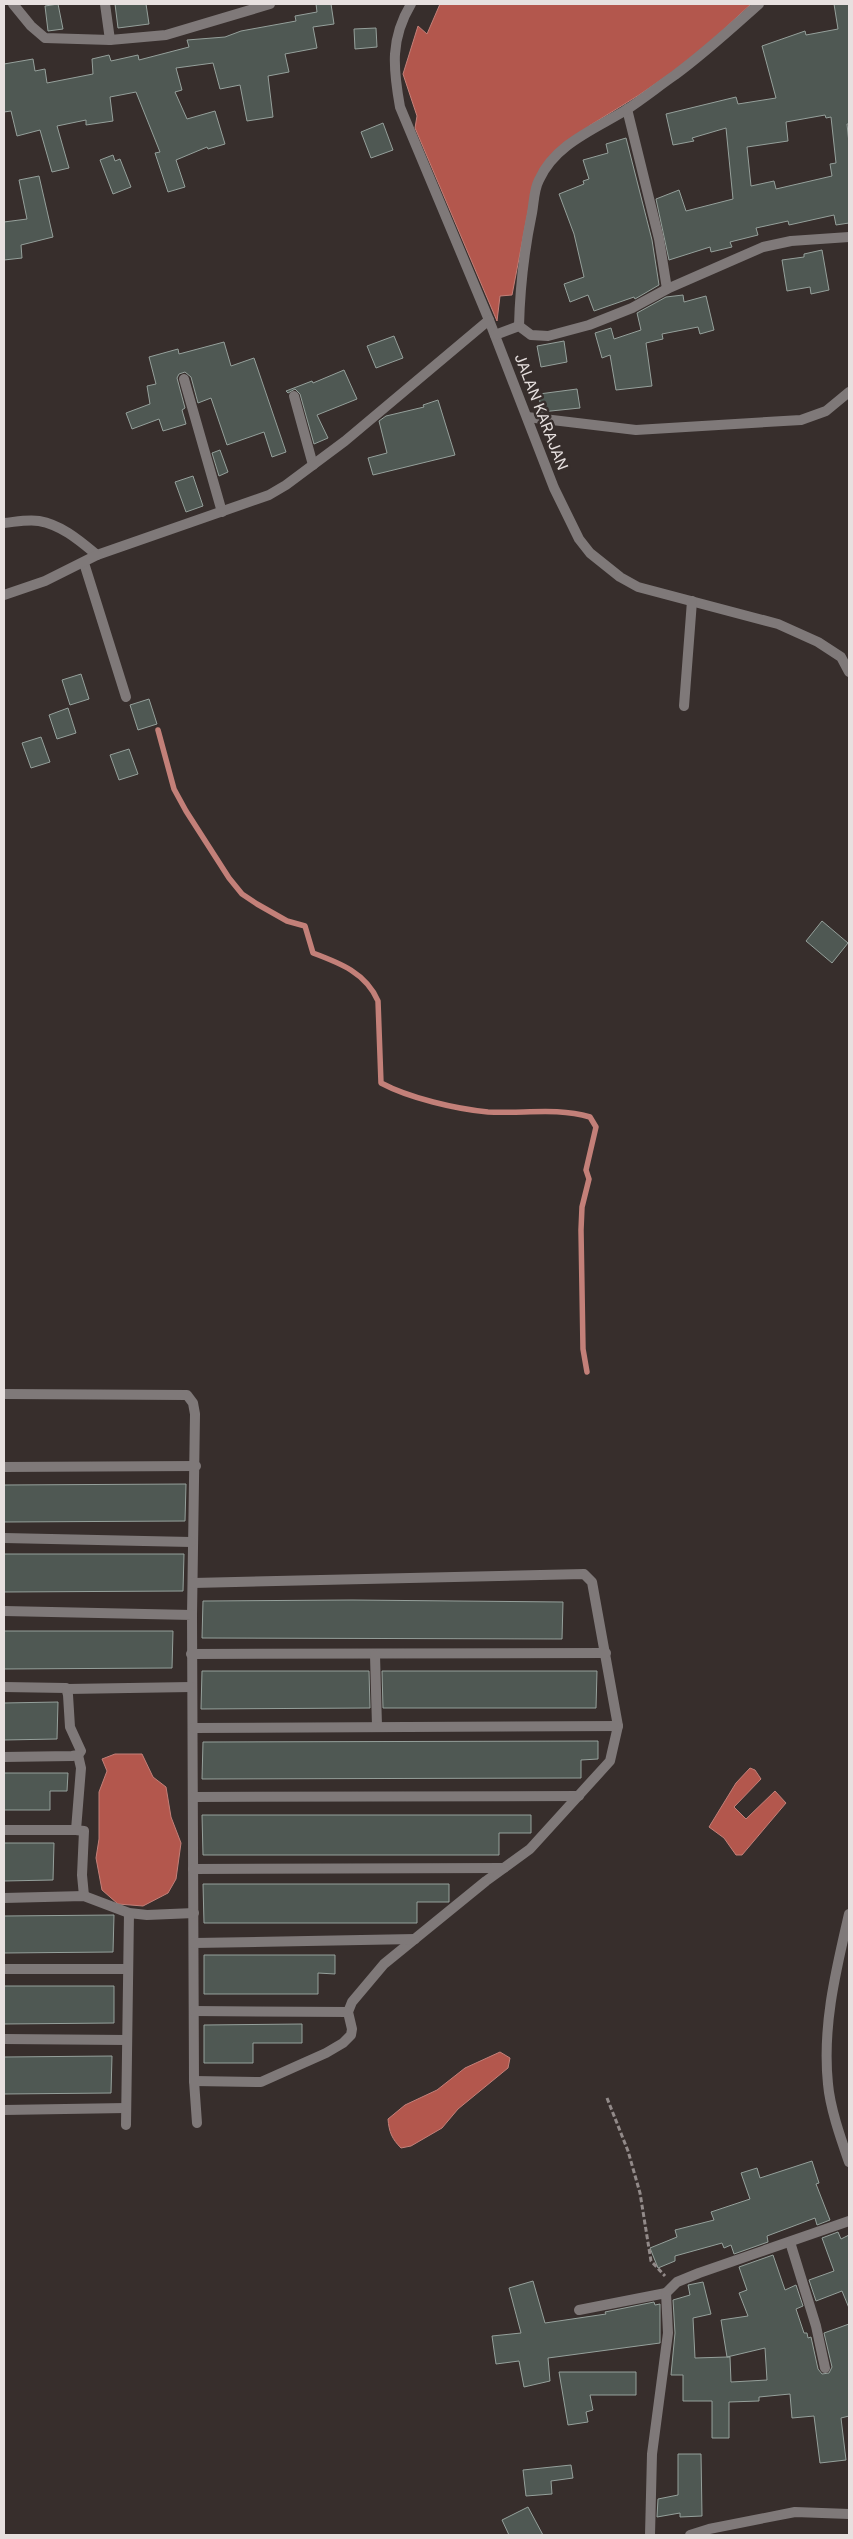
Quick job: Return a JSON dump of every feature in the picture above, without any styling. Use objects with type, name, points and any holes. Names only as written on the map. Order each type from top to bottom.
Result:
[{"type":"street","points":[[13,4],[31,26],[45,38],[110,40],[166,35],[270,4]]},
{"type":"street","points":[[105,4],[110,40]]},
{"type":"street","name":"JALAN KARAJAN","points":[[411,4],[405,15],[395,48],[394,72],[400,107],[489,320],[554,488],[579,539],[590,553],[620,577],[638,587],[778,624],[818,642],[841,657],[849,672]]},
{"type":"street","points":[[520,326],[523,263],[538,182],[545,168],[558,153],[592,128],[627,109],[713,46],[760,4]]},
{"type":"street","points":[[627,109],[659,239],[667,289]]},
{"type":"street","points":[[520,326],[531,335],[548,336],[590,325],[667,289],[763,248],[791,241],[849,237]]},
{"type":"street","points":[[4,595],[45,581],[97,555],[269,495],[313,466],[489,320]]},
{"type":"street","points":[[495,335],[520,326]]},
{"type":"street","points":[[184,378],[222,512]]},
{"type":"street","points":[[527,417],[636,430],[801,420],[826,411],[849,392]]},
{"type":"street","points":[[294,396],[313,466]]},
{"type":"street","points":[[4,522],[39,521],[54,526],[80,541],[97,555]]},
{"type":"street","points":[[84,563],[126,697]]},
{"type":"street","points":[[684,706],[692,601]]},
{"type":"street","points":[[4,1394],[187,1395],[193,1403],[196,1466],[192,1542],[191,1687],[193,1728],[194,2081],[197,2123]]},
{"type":"street","points":[[4,1467],[196,1466]]},
{"type":"street","points":[[4,1538],[192,1542]]},
{"type":"street","points":[[193,1583],[584,1574],[592,1582],[618,1726],[610,1761],[530,1849],[384,1964],[352,2002],[348,2012],[352,2029],[351,2035],[343,2043],[326,2054],[261,2082],[194,2081]]},
{"type":"street","points":[[4,1611],[192,1615]]},
{"type":"street","points":[[191,1654],[606,1653]]},
{"type":"street","points":[[375,1655],[377,1726]]},
{"type":"street","points":[[4,1687],[64,1687],[67,1689],[191,1687]]},
{"type":"street","points":[[67,1689],[70,1727],[81,1749],[78,1755],[81,1768],[76,1830]]},
{"type":"street","points":[[193,1728],[618,1726]]},
{"type":"street","points":[[4,1757],[78,1755]]},
{"type":"street","points":[[193,1797],[579,1796]]},
{"type":"street","points":[[4,1830],[84,1831],[82,1875],[84,1896]]},
{"type":"street","points":[[194,1868],[504,1868]]},
{"type":"street","points":[[4,1898],[84,1896],[129,1913],[147,1915],[194,1914]]},
{"type":"street","points":[[126,2125],[129,1913]]},
{"type":"street","points":[[849,1914],[833,1982],[826,2039],[828,2086],[849,2162]]},
{"type":"street","points":[[194,1943],[415,1940]]},
{"type":"street","points":[[4,1968],[128,1969]]},
{"type":"street","points":[[194,2011],[348,2012]]},
{"type":"street","points":[[4,2039],[127,2040]]},
{"type":"street","points":[[4,2110],[126,2108]]},
{"type":"street","points":[[579,2310],[666,2293],[677,2282],[849,2221]]},
{"type":"street","points":[[790,2242],[816,2326],[824,2368]]},
{"type":"street","points":[[650,2535],[652,2454],[668,2334],[666,2293]]},
{"type":"street","points":[[690,2535],[709,2529],[795,2512],[849,2514]]},
{"type":"path","points":[[607,2098],[628,2151],[640,2193],[651,2261],[662,2274],[677,2282]]},
{"type":"shaded area","points":[[440,4],[751,4],[693,58],[589,126],[534,181],[512,295],[500,296],[497,321],[415,128],[417,116],[403,74],[418,26],[427,34]]},
{"type":"shaded area","points":[[115,1754],[142,1754],[153,1777],[166,1787],[171,1817],[181,1843],[176,1879],[168,1893],[143,1906],[118,1904],[102,1890],[96,1858],[99,1839],[99,1792],[107,1771],[102,1759]]},
{"type":"shaded area","points":[[750,1768],[755,1770],[761,1779],[734,1807],[746,1819],[775,1791],[786,1803],[742,1855],[736,1855],[724,1838],[709,1827],[736,1783]]},
{"type":"shaded area","points":[[500,2052],[510,2058],[508,2068],[458,2109],[442,2128],[411,2146],[401,2148],[398,2145],[389,2128],[388,2119],[405,2105],[437,2090],[465,2068]]},
{"type":"building","points":[[58,4],[63,29],[48,31],[45,6]]},
{"type":"building","points":[[115,4],[146,4],[149,24],[118,28]]},
{"type":"building","points":[[316,4],[331,4],[334,24],[313,27],[317,48],[285,54],[289,72],[268,76],[273,117],[247,121],[240,85],[220,89],[213,63],[176,68],[182,90],[175,92],[187,119],[215,111],[225,144],[208,149],[207,147],[176,160],[185,187],[168,192],[155,153],[160,152],[136,92],[110,97],[113,121],[86,125],[86,120],[57,126],[69,168],[52,172],[40,130],[17,136],[11,111],[4,112],[4,64],[33,59],[35,71],[45,69],[47,83],[93,74],[92,59],[109,55],[111,61],[138,55],[139,60],[189,47],[187,40],[225,37],[241,31],[296,21],[295,16],[317,12]]},
{"type":"building","points":[[834,4],[849,4],[849,124],[847,124],[849,143],[849,223],[836,225],[834,215],[789,225],[788,221],[756,228],[758,235],[730,242],[732,247],[711,252],[710,247],[669,260],[656,199],[679,190],[686,211],[733,199],[726,128],[692,138],[694,141],[673,145],[666,114],[736,97],[738,104],[776,98],[762,46],[805,31],[806,35],[838,29]],"holes":[[[825,115],[826,118],[831,117],[836,163],[830,164],[832,176],[776,189],[774,181],[751,186],[747,147],[788,141],[786,122]]]},
{"type":"building","points":[[376,28],[377,47],[355,49],[354,29]]},
{"type":"building","points":[[383,123],[393,150],[371,158],[361,132]]},
{"type":"building","points":[[626,138],[652,240],[659,285],[635,299],[634,297],[594,311],[588,295],[570,302],[564,284],[584,277],[574,234],[559,194],[584,184],[583,181],[589,179],[583,160],[608,153],[606,144]]},
{"type":"building","points":[[113,155],[115,161],[120,159],[131,187],[113,194],[100,160]]},
{"type":"building","points":[[39,176],[53,237],[21,245],[22,258],[4,260],[4,222],[27,219],[19,180]]},
{"type":"building","points":[[822,250],[829,290],[811,294],[810,287],[787,291],[782,260],[804,257],[804,254]]},
{"type":"building","points":[[683,295],[684,302],[706,296],[714,330],[700,334],[698,327],[662,334],[663,339],[646,343],[652,386],[616,390],[610,355],[602,358],[595,333],[611,328],[614,339],[641,330],[637,313],[666,297]]},
{"type":"building","points":[[394,336],[403,358],[376,368],[367,346]]},
{"type":"building","points":[[564,341],[567,362],[541,367],[537,346]]},
{"type":"building","points":[[224,342],[231,366],[254,358],[286,452],[272,457],[264,432],[227,445],[211,398],[198,403],[191,377],[185,372],[179,374],[177,378],[185,408],[182,410],[186,424],[163,431],[159,419],[132,429],[126,413],[150,404],[147,386],[156,384],[149,357],[178,349],[179,354]]},
{"type":"building","points":[[344,370],[357,399],[317,415],[328,438],[314,444],[300,394],[295,389],[288,393],[286,391],[312,381],[313,383]]},
{"type":"building","points":[[577,389],[580,408],[541,412],[539,394]]},
{"type":"building","points":[[438,400],[455,455],[373,475],[368,458],[387,453],[379,421],[386,416],[424,407],[423,405]]},
{"type":"building","points":[[220,450],[228,472],[219,476],[212,453]]},
{"type":"building","points":[[193,476],[203,506],[186,512],[175,482]]},
{"type":"building","points":[[81,674],[89,699],[70,705],[62,680]]},
{"type":"building","points":[[149,699],[157,724],[138,730],[130,705]]},
{"type":"building","points":[[68,708],[76,733],[57,739],[49,715]]},
{"type":"building","points":[[41,737],[50,762],[31,768],[22,743]]},
{"type":"building","points":[[129,749],[138,774],[119,780],[110,755]]},
{"type":"building","points":[[822,921],[848,943],[832,963],[806,941]]},
{"type":"building","points":[[186,1484],[185,1521],[4,1522],[4,1485]]},
{"type":"building","points":[[4,1554],[184,1554],[183,1591],[4,1592]]},
{"type":"building","points":[[203,1601],[563,1602],[562,1639],[202,1638]]},
{"type":"building","points":[[4,1631],[173,1631],[172,1668],[4,1669]]},
{"type":"building","points":[[202,1671],[369,1671],[370,1708],[201,1709]]},
{"type":"building","points":[[382,1671],[597,1671],[596,1708],[383,1708]]},
{"type":"building","points":[[58,1702],[57,1739],[4,1740],[4,1703]]},
{"type":"building","points":[[598,1741],[598,1759],[581,1760],[581,1778],[202,1779],[203,1742]]},
{"type":"building","points":[[4,1773],[68,1773],[67,1791],[50,1791],[50,1810],[4,1810]]},
{"type":"building","points":[[202,1815],[531,1815],[531,1833],[499,1833],[499,1855],[203,1855]]},
{"type":"building","points":[[4,1843],[54,1843],[53,1880],[4,1881]]},
{"type":"building","points":[[203,1884],[449,1884],[449,1902],[417,1902],[417,1923],[204,1923]]},
{"type":"building","points":[[114,1915],[113,1952],[4,1953],[4,1916]]},
{"type":"building","points":[[204,1955],[335,1955],[335,1974],[318,1973],[318,1994],[204,1994]]},
{"type":"building","points":[[4,1986],[114,1986],[114,2023],[4,2024]]},
{"type":"building","points":[[302,2024],[302,2043],[253,2043],[253,2063],[204,2063],[204,2025]]},
{"type":"building","points":[[112,2056],[111,2093],[4,2094],[4,2057]]},
{"type":"building","points":[[812,2161],[819,2183],[816,2184],[830,2220],[817,2225],[815,2218],[767,2236],[768,2242],[734,2254],[731,2245],[724,2248],[722,2243],[675,2256],[675,2261],[658,2268],[650,2248],[677,2237],[675,2230],[714,2220],[711,2212],[750,2199],[741,2173],[757,2168],[760,2178]]},
{"type":"building","points":[[838,2232],[841,2239],[849,2235],[849,2308],[842,2291],[816,2301],[809,2280],[834,2271],[822,2238]]},
{"type":"building","points":[[773,2255],[785,2290],[796,2285],[803,2306],[796,2309],[804,2333],[807,2333],[808,2338],[811,2337],[818,2369],[822,2374],[829,2373],[832,2367],[824,2333],[849,2324],[849,2416],[841,2418],[846,2460],[820,2463],[814,2416],[792,2418],[790,2394],[759,2397],[759,2401],[729,2402],[729,2438],[712,2438],[712,2401],[683,2401],[683,2375],[671,2375],[675,2333],[673,2300],[690,2295],[688,2285],[703,2282],[711,2314],[693,2318],[695,2358],[727,2357],[721,2320],[748,2316],[739,2293],[747,2290],[739,2267]],"holes":[[[765,2348],[767,2380],[731,2382],[730,2357],[727,2357]]]},
{"type":"building","points":[[533,2281],[545,2323],[606,2314],[605,2312],[654,2302],[655,2305],[660,2304],[660,2343],[548,2358],[550,2381],[524,2387],[519,2361],[496,2364],[492,2336],[521,2333],[509,2288]]},
{"type":"building","points":[[559,2372],[636,2372],[636,2395],[590,2395],[593,2410],[586,2412],[588,2422],[568,2425]]},
{"type":"building","points":[[678,2454],[701,2454],[702,2516],[680,2517],[680,2513],[657,2517],[658,2499],[678,2495]]},
{"type":"building","points":[[571,2465],[573,2478],[551,2481],[552,2494],[526,2496],[523,2470]]},
{"type":"building","points":[[528,2507],[543,2535],[509,2535],[502,2520]]},
{"type":"waterway","points":[[158,730],[174,789],[229,878],[242,894],[287,921],[305,926],[313,953],[351,970],[367,983],[373,991],[378,1001],[381,1083],[419,1098],[462,1108],[488,1112],[565,1112],[590,1117],[596,1127],[586,1170],[589,1179],[582,1207],[581,1230],[583,1349],[587,1372]]}]
